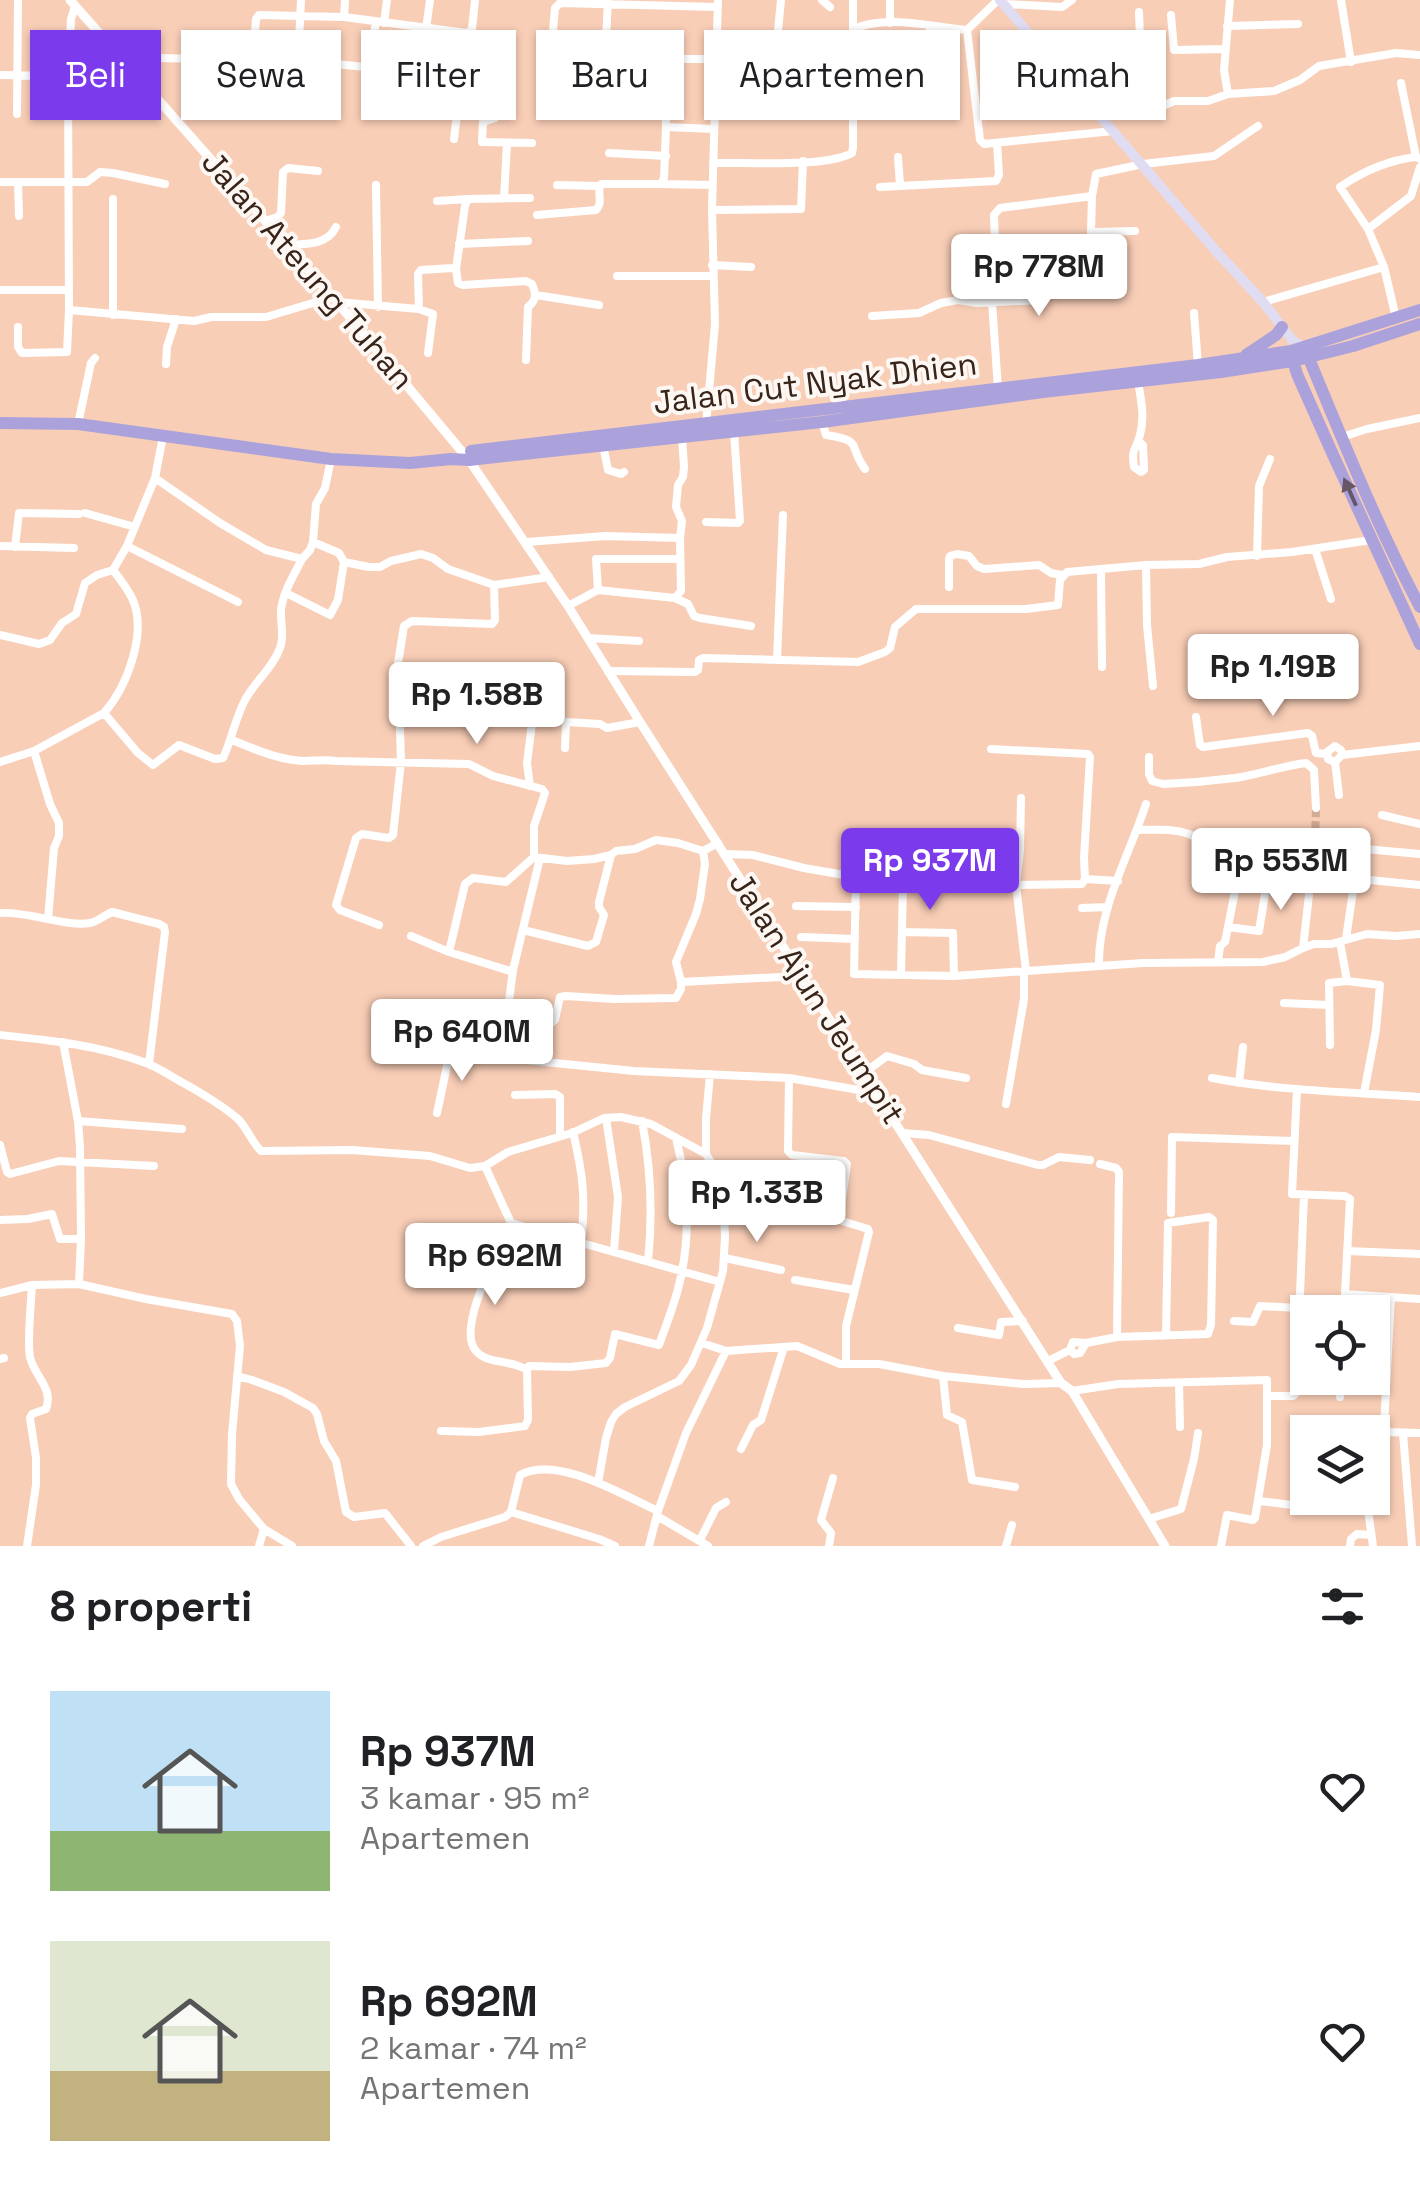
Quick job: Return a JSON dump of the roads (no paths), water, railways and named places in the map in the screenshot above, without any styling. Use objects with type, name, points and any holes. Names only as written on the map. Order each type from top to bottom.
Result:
[{"type":"highway","name":"Jalan Cut Nyak Dhien","points":[[461,457],[682,438],[706,429],[734,432],[1221,372],[1420,310]]},
{"type":"highway","name":"Jalan Cut Nyak Dhien","points":[[0,422],[78,424],[331,459],[410,463],[1353,346],[1420,324]]},
{"type":"highway","points":[[1240,359],[1282,327]]},
{"type":"highway","points":[[1298,351],[1414,582],[1420,607]]},
{"type":"highway","points":[[1298,351],[1371,540],[1420,644]]},
{"type":"main road","points":[[1001,1],[1026,30]]},
{"type":"main road","points":[[1103,120],[1263,302],[1298,351]]},
{"type":"street","points":[[17,114],[18,0]]},
{"type":"street","points":[[299,30],[302,0]]},
{"type":"street","points":[[344,17],[345,0]]},
{"type":"street","points":[[341,65],[369,65],[387,0]]},
{"type":"street","points":[[426,29],[430,0]]},
{"type":"street","points":[[471,30],[475,0]]},
{"type":"street","points":[[778,30],[780,0]]},
{"type":"street","points":[[822,0],[830,7]]},
{"type":"street","points":[[713,163],[828,161],[852,153],[854,0]]},
{"type":"street","points":[[890,0],[890,23]]},
{"type":"street","points":[[853,29],[913,23],[967,30],[1001,1],[1062,7],[1072,0]]},
{"type":"street","points":[[1228,94],[1224,49],[1230,0]]},
{"type":"street","points":[[1341,0],[1352,62]]},
{"type":"street","points":[[553,30],[557,2],[608,2],[718,3],[718,30]]},
{"type":"street","points":[[606,30],[608,2]]},
{"type":"street","points":[[70,30],[73,3]]},
{"type":"street","name":"Jalan Ateung Tuhan","points":[[73,3],[97,30]]},
{"type":"street","points":[[1139,12],[1139,30]]},
{"type":"street","points":[[1171,15],[1174,50],[1224,49]]},
{"type":"street","points":[[255,30],[257,17],[344,17],[436,30]]},
{"type":"street","points":[[1227,26],[1298,24]]},
{"type":"street","points":[[967,30],[980,140],[984,144],[1112,131]]},
{"type":"street","points":[[1166,105],[1274,91],[1300,80],[1315,67],[1396,53],[1420,55]]},
{"type":"street","points":[[0,76],[30,76]]},
{"type":"street","points":[[1396,318],[1384,267],[1368,229],[1340,187],[1400,159],[1418,158],[1401,83]]},
{"type":"street","name":"Jalan Ateung Tuhan","points":[[161,101],[335,300],[461,457]]},
{"type":"street","points":[[18,327],[18,347],[22,353],[67,352],[69,348],[68,120]]},
{"type":"street","points":[[454,139],[457,120]]},
{"type":"street","points":[[488,120],[482,122],[482,142],[532,143]]},
{"type":"street","points":[[662,184],[666,120]]},
{"type":"street","points":[[706,429],[715,324],[714,120]]},
{"type":"street","points":[[1090,267],[1096,174],[1214,156],[1258,126]]},
{"type":"street","points":[[666,127],[714,129]]},
{"type":"street","points":[[504,198],[507,143]]},
{"type":"street","points":[[880,187],[996,181],[1000,175],[997,143]]},
{"type":"street","points":[[609,152],[666,156]]},
{"type":"street","points":[[898,156],[900,185]]},
{"type":"street","points":[[712,210],[801,209],[803,162]]},
{"type":"street","points":[[1368,229],[1416,196],[1420,167]]},
{"type":"street","points":[[266,221],[281,213],[284,172],[288,168],[318,172]]},
{"type":"street","points":[[0,182],[90,182],[100,172],[164,184]]},
{"type":"street","points":[[18,182],[19,216]]},
{"type":"street","points":[[376,185],[378,306]]},
{"type":"street","points":[[557,185],[712,185]]},
{"type":"street","points":[[536,215],[596,210],[600,186]]},
{"type":"street","points":[[996,242],[994,215],[1000,208],[1092,196]]},
{"type":"street","points":[[437,201],[530,198]]},
{"type":"street","points":[[113,199],[113,315]]},
{"type":"street","points":[[468,199],[456,269],[458,283],[532,284],[536,295],[528,307],[526,360]]},
{"type":"street","points":[[285,245],[322,241],[332,236],[336,227]]},
{"type":"street","points":[[1092,232],[1135,230]]},
{"type":"street","points":[[460,244],[528,241]]},
{"type":"street","points":[[957,262],[958,300]]},
{"type":"street","points":[[981,262],[1047,268],[1117,267]]},
{"type":"street","points":[[712,265],[751,267]]},
{"type":"street","points":[[1263,302],[1384,267]]},
{"type":"street","points":[[872,316],[919,313],[958,300],[1042,300],[1047,268]]},
{"type":"street","points":[[419,309],[421,270],[456,269]]},
{"type":"street","points":[[618,276],[712,276]]},
{"type":"street","points":[[0,290],[68,290]]},
{"type":"street","points":[[536,295],[599,306]]},
{"type":"street","points":[[69,310],[194,321],[212,317],[266,318],[335,300],[419,309],[432,314],[428,353]]},
{"type":"street","points":[[992,302],[998,389]]},
{"type":"street","points":[[1194,313],[1198,365]]},
{"type":"street","points":[[166,364],[176,320]]},
{"type":"street","points":[[78,424],[95,358]]},
{"type":"street","points":[[1138,382],[1142,405],[1138,440]]},
{"type":"street","points":[[1342,437],[1420,418]]},
{"type":"street","points":[[822,422],[826,436],[854,444],[865,469]]},
{"type":"street","points":[[706,522],[740,521],[734,432]]},
{"type":"street","points":[[0,636],[38,644],[50,640],[76,614],[85,583],[113,570],[156,478],[164,436]]},
{"type":"street","points":[[675,598],[681,591],[682,521],[676,507],[684,467],[682,438]]},
{"type":"street","points":[[603,445],[608,470],[624,472]]},
{"type":"street","name":"Jalan Ajun Jeumpit","points":[[461,457],[549,576],[1023,1320],[1048,1361],[1054,1383],[1072,1391],[1165,1546]]},
{"type":"street","points":[[104,714],[153,765],[179,745],[215,760],[222,758],[246,698],[274,662],[280,646],[281,610],[313,542],[316,504],[325,488],[331,459]]},
{"type":"street","points":[[1257,556],[1260,486],[1270,459]]},
{"type":"street","points":[[156,478],[266,550],[302,559]]},
{"type":"street","points":[[15,547],[19,513],[82,514],[135,527]]},
{"type":"street","points":[[777,659],[783,515]]},
{"type":"street","points":[[527,542],[605,536],[680,538]]},
{"type":"street","points":[[949,587],[950,556],[958,554],[969,556],[984,569],[1039,566],[1062,575],[1146,565],[1199,564],[1226,556],[1316,550],[1371,540]]},
{"type":"street","points":[[286,593],[335,618],[344,562],[339,553],[313,542]]},
{"type":"street","points":[[0,546],[74,548]]},
{"type":"street","points":[[127,546],[238,602]]},
{"type":"street","points":[[1316,550],[1331,598]]},
{"type":"street","points":[[344,562],[380,567],[421,554],[448,569],[494,585],[549,576]]},
{"type":"street","points":[[598,590],[596,559],[680,559]]},
{"type":"street","points":[[1146,565],[1154,686]]},
{"type":"street","points":[[1102,569],[1102,668]]},
{"type":"street","points":[[0,762],[34,751],[104,714],[124,684],[136,631],[136,610],[113,570]]},
{"type":"street","points":[[608,671],[694,672],[702,658],[858,662],[886,652],[895,627],[916,609],[1026,609],[1058,605],[1062,575]]},
{"type":"street","points":[[378,925],[336,905],[356,838],[362,834],[392,836],[401,762],[398,663],[404,626],[412,621],[492,624],[494,585]]},
{"type":"street","points":[[568,606],[598,590],[675,598],[684,601],[694,616],[751,626]]},
{"type":"street","points":[[588,638],[639,641]]},
{"type":"street","points":[[1196,717],[1202,747],[1308,733],[1316,753],[1326,754]]},
{"type":"street","points":[[564,748],[566,722],[608,728],[640,722]]},
{"type":"street","points":[[530,786],[527,762],[532,724]]},
{"type":"street","points":[[232,740],[263,752],[302,760],[470,764],[493,776],[546,793],[534,826],[537,858],[513,972],[502,1056]]},
{"type":"street","points":[[1326,754],[1335,746],[1341,750],[1339,795]]},
{"type":"street","points":[[1326,754],[1330,760],[1420,746]]},
{"type":"street","points":[[991,749],[1090,757],[1082,884],[1016,885]]},
{"type":"street","points":[[34,751],[59,823],[48,919]]},
{"type":"street","points":[[1149,757],[1152,782],[1163,784],[1236,778],[1306,763],[1314,770],[1316,808]]},
{"type":"street","points":[[1006,1104],[1024,999],[1016,885],[1021,798]]},
{"type":"street","points":[[1099,965],[1108,907],[1146,804]]},
{"type":"street","points":[[1382,816],[1420,824]]},
{"type":"street","points":[[1138,830],[1173,830],[1194,836],[1227,854]]},
{"type":"street","points":[[449,952],[469,879],[506,882],[537,858],[594,860],[616,851],[636,850],[650,840],[704,851],[718,843]]},
{"type":"street","points":[[1303,948],[1315,841]]},
{"type":"street","points":[[1360,880],[1366,848],[1420,854]]},
{"type":"street","points":[[506,1020],[550,1024],[555,1020],[560,997],[566,996],[676,998],[681,982],[676,962],[696,914],[704,851]]},
{"type":"street","points":[[725,854],[856,877],[854,974],[954,976],[1099,965],[1262,962],[1303,948],[1368,934],[1420,934]]},
{"type":"street","points":[[523,930],[588,946],[596,942],[604,920],[599,902],[611,855]]},
{"type":"street","points":[[1218,962],[1239,871]]},
{"type":"street","points":[[1084,879],[1118,881]]},
{"type":"street","points":[[901,974],[902,887],[906,880],[952,884]]},
{"type":"street","points":[[1347,981],[1343,941],[1354,884],[1360,880],[1420,885]]},
{"type":"street","points":[[1228,926],[1260,931],[1266,888],[1237,883]]},
{"type":"street","points":[[796,906],[856,908]]},
{"type":"street","points":[[1082,908],[1108,907]]},
{"type":"street","points":[[0,913],[95,923],[112,912],[164,927],[149,1064]]},
{"type":"street","points":[[902,932],[954,933],[954,976]]},
{"type":"street","points":[[412,936],[513,972]]},
{"type":"street","points":[[801,937],[855,939]]},
{"type":"street","points":[[681,982],[802,976]]},
{"type":"street","points":[[1330,1045],[1330,983],[1377,984],[1380,987],[1376,1030],[1364,1093]]},
{"type":"street","points":[[1284,1003],[1329,1006]]},
{"type":"street","points":[[0,1035],[105,1050],[149,1064],[234,1116],[261,1152],[352,1150],[434,1156],[467,1168],[485,1166],[502,1154],[606,1118],[621,1117],[642,1120],[706,1154],[714,1164],[720,1187],[724,1258],[702,1342],[679,1381],[616,1414],[606,1438],[598,1483]]},
{"type":"street","points":[[63,1042],[78,1122],[79,1284]]},
{"type":"street","points":[[437,1112],[451,1047],[456,1046],[502,1056],[634,1070],[789,1078],[859,1090],[886,1056],[922,1070],[966,1078]]},
{"type":"street","points":[[1239,1083],[1244,1047]]},
{"type":"street","points":[[706,1154],[710,1074]]},
{"type":"street","points":[[789,1078],[788,1151],[792,1155],[847,1164],[842,1221],[868,1229],[846,1326],[846,1364]]},
{"type":"street","points":[[1212,1078],[1420,1098]]},
{"type":"street","points":[[1296,1088],[1291,1192],[1348,1196],[1345,1294],[1420,1299]]},
{"type":"street","points":[[515,1095],[560,1097],[560,1136]]},
{"type":"street","points":[[606,1118],[618,1196],[614,1252]]},
{"type":"street","points":[[642,1120],[651,1186],[648,1261]]},
{"type":"street","points":[[78,1122],[182,1129]]},
{"type":"street","points":[[574,1132],[586,1201],[582,1242]]},
{"type":"street","points":[[903,1134],[929,1135],[1038,1166],[1059,1157],[1090,1160]]},
{"type":"street","points":[[1171,1213],[1172,1137],[1294,1141]]},
{"type":"street","points":[[441,1431],[479,1432],[525,1426],[530,1366],[606,1363],[614,1334],[659,1345],[678,1289],[685,1244],[684,1172],[676,1138]]},
{"type":"street","points":[[0,1145],[10,1174],[59,1162],[154,1166]]},
{"type":"street","points":[[1100,1164],[1118,1172],[1117,1337]]},
{"type":"street","points":[[485,1166],[512,1223],[720,1282]]},
{"type":"street","points":[[1299,1295],[1304,1195]]},
{"type":"street","points":[[0,1220],[52,1214],[60,1239],[81,1239]]},
{"type":"street","points":[[1048,1361],[1070,1350],[1075,1340],[1208,1334],[1213,1220],[1209,1217],[1168,1223],[1166,1335]]},
{"type":"street","points":[[512,1223],[478,1298],[471,1343],[476,1353],[487,1359],[516,1363],[527,1370]]},
{"type":"street","points":[[1347,1251],[1420,1254]]},
{"type":"street","points":[[724,1258],[781,1270]]},
{"type":"street","points":[[795,1280],[854,1290]]},
{"type":"street","points":[[0,1293],[32,1285],[79,1284],[232,1314],[240,1332],[231,1484],[264,1529],[292,1546]]},
{"type":"street","points":[[27,1546],[36,1486],[30,1418],[46,1408],[49,1400],[29,1354],[32,1285]]},
{"type":"street","points":[[1391,1297],[1384,1429],[1420,1433]]},
{"type":"street","points":[[1234,1321],[1253,1322],[1260,1306],[1290,1305]]},
{"type":"street","points":[[958,1328],[999,1335],[1001,1322],[1023,1320]]},
{"type":"street","points":[[702,1342],[726,1351],[806,1348],[840,1364],[879,1364],[944,1376],[1054,1383]]},
{"type":"street","points":[[741,1449],[753,1425],[761,1420],[784,1347]]},
{"type":"street","points":[[649,1546],[686,1433],[726,1351]]},
{"type":"street","points":[[238,1372],[312,1408],[324,1442],[336,1461],[346,1512],[354,1516],[385,1513],[411,1546]]},
{"type":"street","points":[[944,1376],[947,1416],[962,1422],[973,1481],[1015,1487]]},
{"type":"street","points":[[1072,1391],[1111,1385],[1265,1380],[1268,1383],[1268,1445],[1256,1518],[1227,1515],[1221,1546]]},
{"type":"street","points":[[1179,1383],[1180,1426]]},
{"type":"street","points":[[1268,1396],[1294,1395]]},
{"type":"street","points":[[1403,1433],[1412,1546]]},
{"type":"street","points":[[1149,1519],[1181,1509],[1198,1434]]},
{"type":"street","points":[[423,1546],[505,1518],[523,1472],[554,1470],[598,1483],[704,1543],[716,1508],[726,1502]]},
{"type":"street","points":[[830,1546],[831,1533],[821,1520],[833,1478]]},
{"type":"street","points":[[1259,1501],[1290,1505]]},
{"type":"street","points":[[510,1512],[615,1546]]},
{"type":"street","points":[[1369,1515],[1373,1546]]},
{"type":"street","points":[[1006,1546],[1012,1525]]},
{"type":"street","points":[[259,1546],[264,1529]]},
{"type":"street","points":[[1350,1546],[1357,1534],[1371,1534]]},
{"type":"tunnel","points":[[1315,841],[1316,808]]}]
